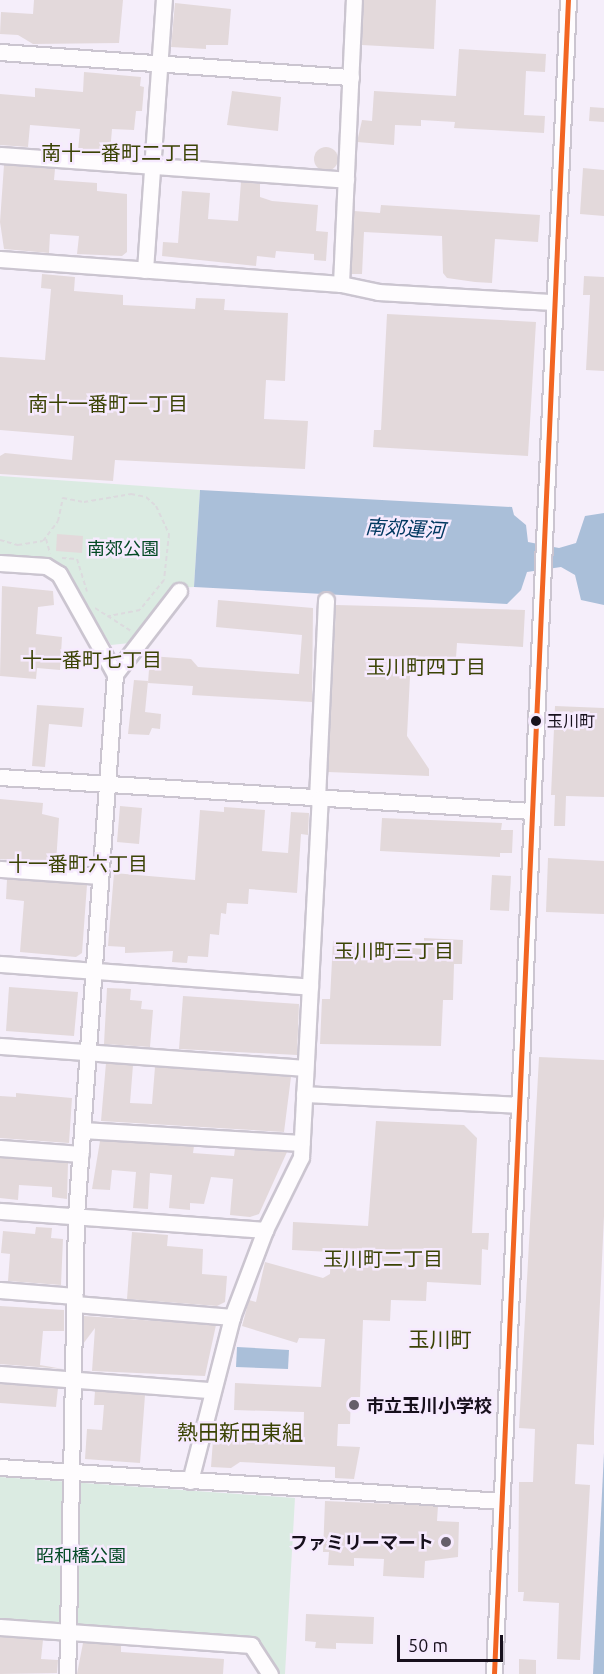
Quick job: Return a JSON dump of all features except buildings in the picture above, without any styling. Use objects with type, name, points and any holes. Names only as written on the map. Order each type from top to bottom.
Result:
[{"type":"street","points":[[145,270],[164,0]]},
{"type":"street","points":[[341,284],[354,0]]},
{"type":"street","points":[[494,1674],[568,0]]},
{"type":"street","points":[[0,52],[351,77]]},
{"type":"street","points":[[0,155],[346,180]]},
{"type":"street","points":[[0,259],[341,284],[378,292],[554,302]]},
{"type":"street","points":[[0,563],[46,566],[59,574],[115,674]]},
{"type":"street","points":[[67,1674],[76,1216],[115,674],[179,591]]},
{"type":"street","points":[[190,1481],[210,1390],[232,1317],[265,1230],[301,1157],[319,799],[326,600]]},
{"type":"street","points":[[0,777],[532,811]]},
{"type":"street","points":[[0,869],[100,876]]},
{"type":"street","points":[[0,964],[310,987]]},
{"type":"street","points":[[0,1047],[305,1068]]},
{"type":"street","points":[[304,1094],[519,1105]]},
{"type":"street","points":[[82,1130],[302,1143]]},
{"type":"street","points":[[0,1148],[81,1154]]},
{"type":"street","points":[[0,1211],[265,1230]]},
{"type":"street","points":[[0,1290],[232,1317]]},
{"type":"street","points":[[0,1374],[210,1390]]},
{"type":"street","points":[[0,1467],[501,1501]]},
{"type":"street","points":[[0,1627],[251,1645],[270,1674]]},
{"type":"path","points":[[0,540],[18,545],[43,541],[58,521],[63,498],[84,502],[131,494],[146,497],[156,506],[169,534],[164,580],[140,610],[108,616]]},
{"type":"path","points":[[80,612],[91,605],[142,638]]},
{"type":"green space","name":"南郊公園","points":[[0,476],[200,490],[194,587],[170,588],[130,643],[111,645],[64,571],[0,557]]},
{"type":"green space","name":"昭和橋公園","points":[[0,1477],[295,1498],[285,1674],[278,1674],[255,1639],[0,1621]]},
{"type":"water","name":"南郊運河","points":[[200,490],[512,507],[514,515],[526,525],[528,542],[559,548],[576,543],[585,516],[604,513],[604,605],[581,600],[575,575],[561,567],[527,572],[521,590],[507,604],[194,587]]},
{"type":"water","points":[[237,1347],[289,1350],[288,1369],[236,1367]]},
{"type":"water","points":[[604,1453],[604,1674],[593,1674]]},
{"type":"transit line","points":[[494,1674],[568,0]]},
{"type":"place","name":"玉川町","points":[[536,721]]},
{"type":"place","name":"市立玉川小学校","points":[[354,1405]]},
{"type":"place","name":"ファミリーマート","points":[[446,1542]]},
{"type":"district","name":"南十一番町二丁目","points":[[121,152]]},
{"type":"district","name":"南十一番町一丁目","points":[[108,403]]},
{"type":"district","name":"十一番町七丁目","points":[[92,659]]},
{"type":"district","name":"玉川町四丁目","points":[[426,666]]},
{"type":"district","name":"十一番町六丁目","points":[[78,863]]},
{"type":"district","name":"玉川町三丁目","points":[[394,950]]},
{"type":"district","name":"玉川町二丁目","points":[[383,1258]]},
{"type":"district","name":"玉川町","points":[[440,1339]]},
{"type":"district","name":"熱田新田東組","points":[[240,1432]]}]
